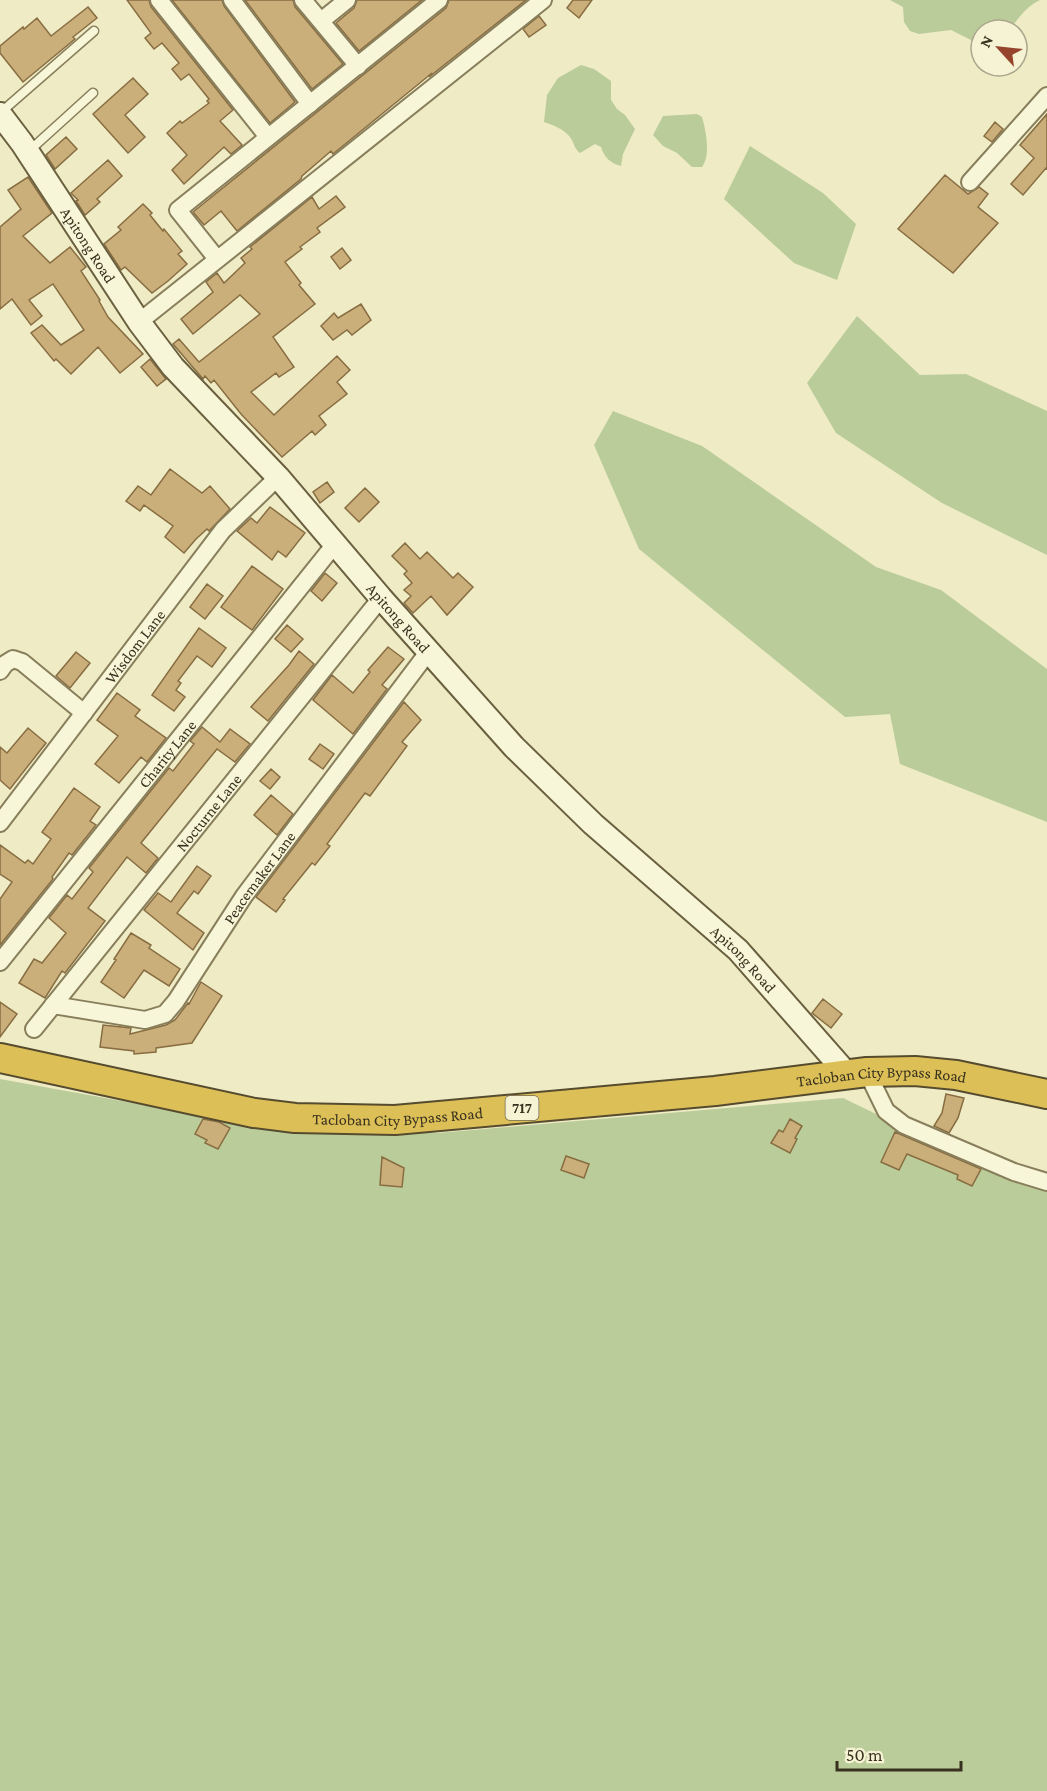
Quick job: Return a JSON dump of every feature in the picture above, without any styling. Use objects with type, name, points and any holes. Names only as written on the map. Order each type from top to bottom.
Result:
[{"type":"highway","name":"Tacloban City Bypass Road","points":[[0,1058],[254,1113],[339,1120],[395,1120],[715,1091],[857,1074],[915,1071],[956,1075],[1047,1094]]},
{"type":"street","points":[[159,0],[268,137]]},
{"type":"street","points":[[232,0],[310,104]]},
{"type":"street","points":[[303,0],[358,66]]},
{"type":"street","points":[[321,21],[347,0]]},
{"type":"street","points":[[217,259],[178,210],[439,0]]},
{"type":"street","points":[[139,322],[543,0]]},
{"type":"street","points":[[970,182],[1047,96]]},
{"type":"street","name":"Apitong Road","points":[[0,114],[28,152],[139,322],[173,368],[278,477],[381,598],[514,747],[593,824],[738,950],[857,1074]]},
{"type":"street","name":"Wisdom Lane","points":[[0,823],[223,530],[278,477]]},
{"type":"street","name":"Charity Lane","points":[[0,962],[335,544]]},
{"type":"street","name":"Nocturne Lane","points":[[34,1029],[381,598]]},
{"type":"street","name":"Peacemaker Lane","points":[[53,1005],[145,1020],[165,1014],[176,1001],[244,896],[429,651]]},
{"type":"street","points":[[0,671],[13,659],[22,662],[84,714]]},
{"type":"street","points":[[857,1074],[886,1111],[904,1125],[1014,1172],[1047,1182]]},
{"type":"lane","points":[[0,114],[94,31]]},
{"type":"lane","points":[[28,152],[93,93]]},
{"type":"green space","points":[[890,0],[1040,0],[1019,18],[969,18],[969,39],[951,30],[919,34],[910,31],[904,22],[903,7]]},
{"type":"green space","points":[[581,65],[594,69],[611,81],[611,100],[635,129],[623,154],[621,166],[608,159],[601,147],[595,144],[580,153],[565,132],[544,122],[547,95],[558,78]]},
{"type":"green space","points":[[697,114],[702,117],[707,150],[702,167],[692,167],[677,153],[663,146],[653,135],[663,116]]},
{"type":"green space","points":[[750,146],[823,193],[856,224],[837,280],[794,263],[724,199]]},
{"type":"green space","points":[[857,316],[920,375],[966,374],[1047,411],[1047,555],[942,503],[836,433],[807,383]]},
{"type":"green space","points":[[613,411],[702,446],[876,567],[941,590],[1047,669],[1047,822],[900,764],[890,714],[845,717],[639,549],[594,445]]},
{"type":"green space","points":[[0,1079],[277,1129],[438,1133],[843,1098],[998,1173],[1047,1189],[1047,1791],[0,1791]]},
{"type":"building","points":[[127,0],[149,0],[151,7],[233,110],[220,121],[242,145],[231,154],[224,147],[184,184],[172,170],[187,155],[167,133],[180,121],[182,123],[209,103],[207,101],[209,99],[189,74],[181,80],[172,69],[179,63],[162,43],[154,49],[145,38],[151,33]]},
{"type":"building","points":[[172,0],[222,0],[224,6],[295,102],[270,123]]},
{"type":"building","points":[[245,0],[293,0],[295,7],[343,64],[312,89]]},
{"type":"building","points":[[357,0],[422,0],[359,51],[336,23],[354,8]]},
{"type":"building","points":[[449,0],[526,0],[333,154],[331,151],[301,179],[237,231],[221,211],[204,225],[193,212],[446,8]]},
{"type":"building","points":[[573,0],[592,0],[579,18],[567,8]]},
{"type":"building","points":[[88,7],[97,18],[23,82],[0,53],[0,46],[37,18],[51,36]]},
{"type":"building","points":[[539,16],[546,25],[529,37],[523,29]]},
{"type":"building","points":[[133,78],[148,94],[125,115],[145,137],[128,153],[93,114]]},
{"type":"building","points":[[1047,114],[1047,169],[1023,195],[1011,184],[1034,158],[1020,145]]},
{"type":"building","points":[[995,122],[1003,129],[992,142],[984,136]]},
{"type":"building","points":[[66,137],[77,149],[55,169],[46,155]]},
{"type":"building","points":[[108,160],[122,176],[97,199],[100,202],[85,215],[76,201],[78,200],[71,193]]},
{"type":"building","points":[[945,175],[968,194],[979,187],[988,194],[978,207],[998,223],[953,273],[898,229]]},
{"type":"building","points":[[28,177],[52,213],[23,236],[50,263],[70,247],[86,267],[81,271],[108,317],[143,354],[120,373],[98,347],[71,374],[56,359],[54,361],[31,333],[42,325],[61,345],[84,330],[53,284],[29,300],[42,316],[31,325],[12,299],[0,309],[0,227],[21,209],[8,190]]},
{"type":"building","points":[[336,196],[345,207],[317,228],[320,232],[285,262],[301,283],[299,285],[315,304],[273,337],[294,367],[279,377],[276,373],[251,392],[274,415],[337,356],[350,370],[337,382],[347,394],[319,416],[326,425],[315,435],[312,431],[282,457],[241,414],[214,380],[211,383],[205,376],[203,379],[173,344],[179,339],[199,362],[260,314],[240,295],[193,334],[181,319],[213,292],[206,282],[217,273],[224,283],[245,263],[241,258],[252,249],[250,247],[312,197],[319,209]]},
{"type":"building","points":[[143,204],[152,213],[150,215],[163,231],[164,229],[182,251],[178,254],[187,264],[152,293],[125,267],[121,270],[104,244],[121,230],[118,227]]},
{"type":"building","points":[[342,248],[351,260],[340,269],[331,257]]},
{"type":"building","points":[[361,304],[371,320],[352,335],[347,330],[333,340],[321,326],[334,313],[338,318]]},
{"type":"building","points":[[150,359],[166,379],[157,386],[141,367]]},
{"type":"building","points":[[170,469],[202,493],[210,486],[230,509],[209,531],[207,529],[196,539],[184,553],[165,537],[173,526],[144,505],[140,511],[126,501],[138,486],[151,495]]},
{"type":"building","points":[[327,482],[334,492],[320,503],[313,492]]},
{"type":"building","points":[[365,488],[379,502],[359,522],[345,508]]},
{"type":"building","points":[[270,507],[305,533],[286,557],[278,551],[272,560],[237,531],[251,518],[257,523]]},
{"type":"building","points":[[405,543],[420,559],[427,552],[453,578],[458,573],[473,587],[447,615],[431,596],[413,613],[404,603],[411,596],[404,590],[412,583],[404,574],[407,571],[392,556]]},
{"type":"building","points":[[252,566],[283,589],[252,630],[221,607]]},
{"type":"building","points":[[325,573],[337,583],[322,601],[311,591]]},
{"type":"building","points":[[207,584],[223,596],[205,619],[190,607]]},
{"type":"building","points":[[287,625],[303,639],[291,652],[275,639]]},
{"type":"building","points":[[199,628],[226,648],[212,667],[197,656],[178,681],[181,683],[176,690],[185,697],[174,711],[152,695]]},
{"type":"building","points":[[388,647],[404,659],[382,685],[387,689],[353,734],[313,700],[332,675],[353,693],[370,672],[368,670]]},
{"type":"building","points":[[299,651],[314,664],[268,721],[251,707]]},
{"type":"building","points":[[76,652],[90,663],[70,688],[56,676]]},
{"type":"building","points":[[117,693],[140,710],[135,716],[166,738],[147,762],[141,757],[119,783],[95,764],[118,736],[97,720]]},
{"type":"building","points":[[404,702],[421,720],[402,742],[407,746],[370,796],[365,793],[327,844],[330,846],[315,865],[312,863],[283,899],[285,900],[276,912],[256,897]]},
{"type":"building","points":[[202,727],[220,742],[230,729],[250,744],[235,762],[217,749],[141,843],[158,858],[146,873],[127,857],[88,908],[105,921],[65,973],[62,971],[45,998],[19,983],[34,959],[42,963],[66,933],[49,918],[67,895],[72,899],[93,872],[89,868],[169,768],[173,771],[194,744],[190,741]]},
{"type":"building","points":[[28,728],[46,743],[10,789],[0,780],[0,747],[7,753]]},
{"type":"building","points":[[320,744],[334,754],[323,769],[309,759]]},
{"type":"building","points":[[271,769],[280,777],[270,789],[260,781]]},
{"type":"building","points":[[74,788],[100,807],[90,821],[96,825],[72,855],[69,853],[52,877],[53,879],[0,945],[0,899],[12,882],[0,874],[0,845],[25,863],[28,860],[33,864],[51,839],[42,832]]},
{"type":"building","points":[[271,795],[293,814],[277,835],[254,815]]},
{"type":"building","points":[[197,866],[211,876],[198,894],[194,891],[177,913],[204,933],[193,950],[144,910],[158,893],[171,902]]},
{"type":"building","points":[[131,933],[151,945],[149,948],[180,969],[169,986],[144,970],[124,998],[101,982]]},
{"type":"building","points":[[201,982],[222,996],[192,1043],[156,1048],[156,1052],[134,1054],[134,1051],[100,1047],[103,1025],[131,1028],[130,1034],[166,1025],[175,1020],[189,1004]]},
{"type":"building","points":[[823,999],[842,1014],[831,1028],[812,1013]]},
{"type":"building","points":[[0,1002],[17,1014],[0,1037]]},
{"type":"building","points":[[946,1094],[964,1098],[958,1118],[949,1133],[934,1126],[942,1113]]},
{"type":"building","points":[[203,1119],[219,1122],[230,1128],[218,1149],[205,1143],[207,1140],[195,1134]]},
{"type":"building","points":[[790,1119],[802,1126],[790,1153],[771,1143],[779,1130],[783,1132]]},
{"type":"building","points":[[895,1132],[981,1169],[972,1186],[957,1179],[958,1175],[907,1154],[899,1170],[881,1162]]},
{"type":"building","points":[[566,1156],[589,1164],[584,1178],[561,1170]]},
{"type":"building","points":[[382,1157],[404,1168],[402,1187],[380,1185]]}]
